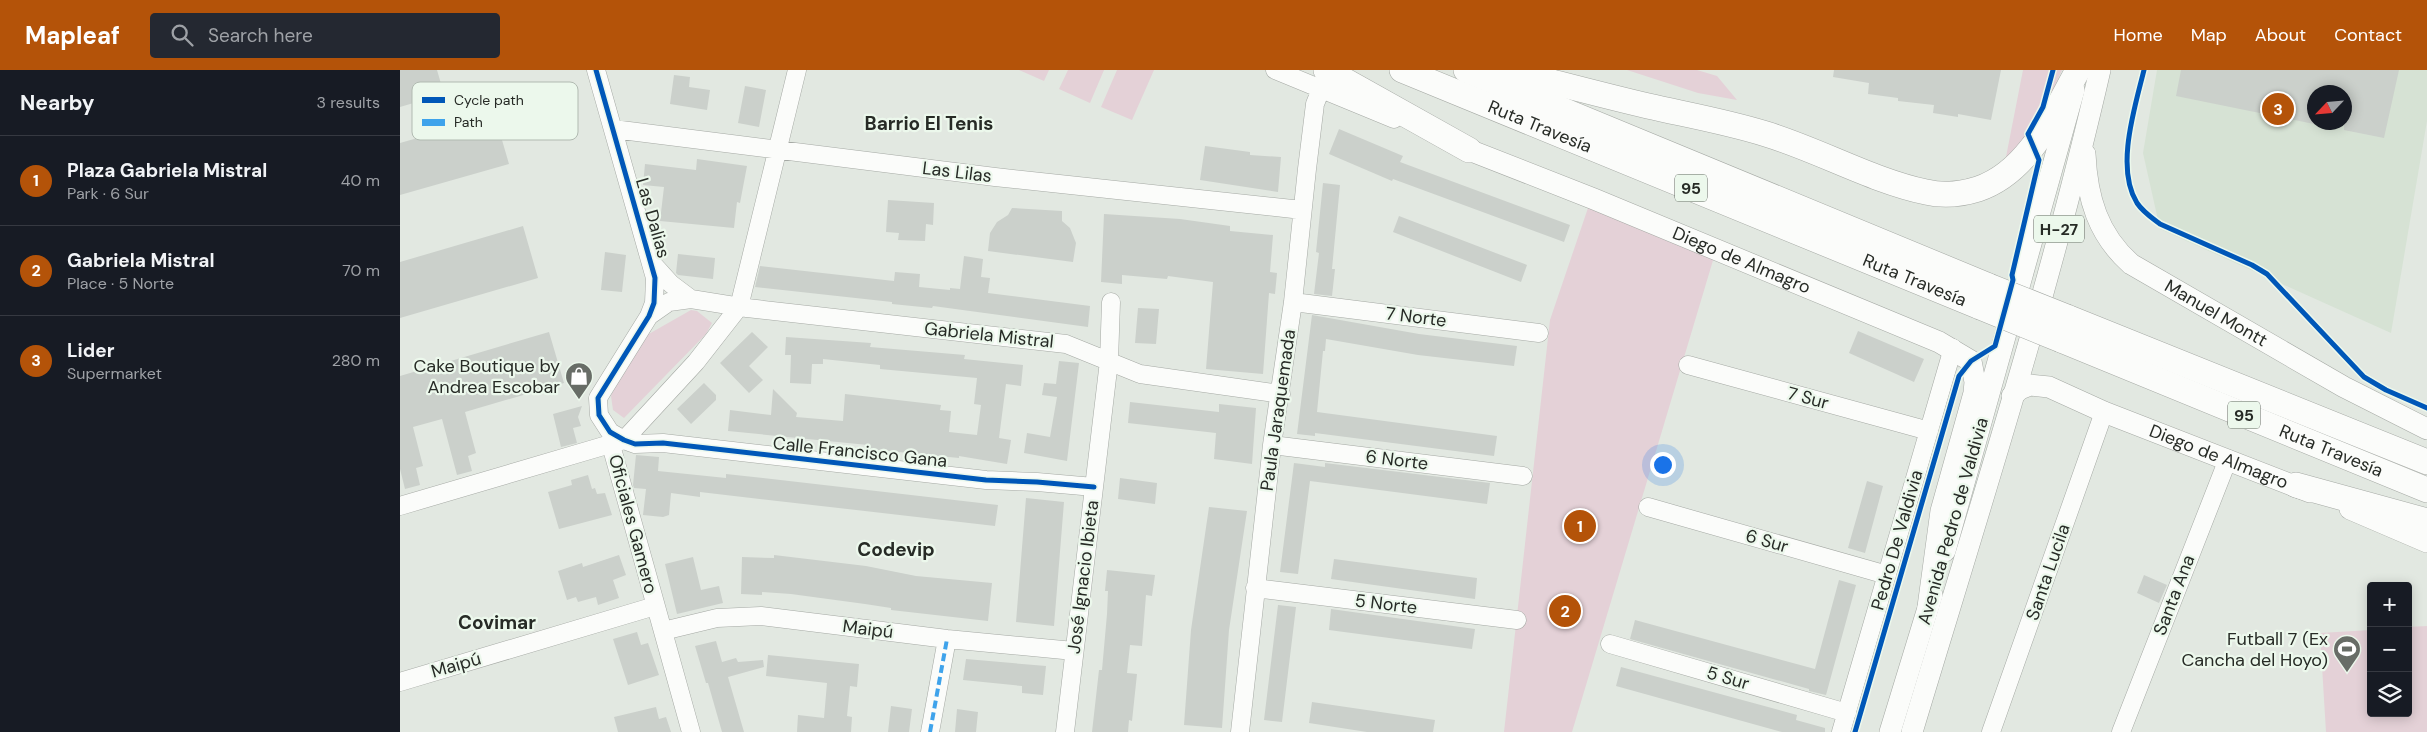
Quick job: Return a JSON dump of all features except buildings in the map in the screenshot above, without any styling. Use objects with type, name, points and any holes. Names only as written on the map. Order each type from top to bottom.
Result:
[{"type":"highway","name":"Ruta Travesía","points":[[1402,70],[2064,328],[2427,462]]},
{"type":"highway","name":"Ruta Travesía","points":[[1466,70],[1984,296]]},
{"type":"highway","points":[[1505,70],[1614,98],[1736,125],[1798,145],[1913,188],[1942,194],[1957,194],[1980,188],[1998,179],[2015,166],[2043,130],[2079,70]]},
{"type":"highway","points":[[1323,80],[1469,150]]},
{"type":"highway","name":"Ruta Travesía","points":[[2064,328],[2427,490]]},
{"type":"highway","points":[[2296,486],[2427,521]]},
{"type":"main road","name":"Avenida Pedro de Valdivia","points":[[1890,732],[2014,310],[2079,70]]},
{"type":"main road","name":"H-27","points":[[2085,136],[2100,70]]},
{"type":"main road","name":"Avenida Pedro de Valdivia","points":[[1912,732],[2034,321],[2085,136]]},
{"type":"main road","name":"Manuel Montt","points":[[2085,136],[2088,186],[2097,218],[2113,246],[2131,264],[2344,387],[2427,429]]},
{"type":"main road","name":"Diego de Almagro","points":[[1469,150],[1594,199],[1953,348],[1971,361],[1975,388],[1941,511],[1928,607]]},
{"type":"main road","name":"Diego de Almagro","points":[[2012,396],[2024,387],[2042,385],[2104,412],[2296,486],[2427,542]]},
{"type":"street","name":"Las Dalias","points":[[596,70],[652,263],[655,286],[654,303],[649,316],[598,398],[599,415],[613,436]]},
{"type":"street","name":"Oficiales Gamero","points":[[691,732],[655,606],[613,436],[696,362],[739,307],[797,70]]},
{"type":"street","points":[[1275,70],[1323,80]]},
{"type":"street","name":"Paula Jaraquemada","points":[[1240,732],[1272,445],[1293,302],[1315,104],[1323,80]]},
{"type":"street","name":"Las Lilas","points":[[613,129],[777,150],[1302,210]]},
{"type":"street","name":"Gabriela Mistral","points":[[652,263],[671,284],[691,299]]},
{"type":"street","name":"Gabriela Mistral","points":[[649,316],[669,302],[691,299],[739,307],[1066,344],[1149,376],[1281,394]]},
{"type":"street","name":"José Ignacio Ibieta","points":[[1064,732],[1109,361],[1111,302]]},
{"type":"street","name":"7 Norte","points":[[1293,302],[1539,333]]},
{"type":"street","name":"Pedro De Valdivia","points":[[1841,732],[1953,348]]},
{"type":"street","name":"7 Sur","points":[[1688,365],[1929,431]]},
{"type":"street","name":"Santa Lucila","points":[[1991,732],[2104,412]]},
{"type":"street","name":"Calle Francisco Gana","points":[[400,506],[613,436],[635,444],[663,443],[995,481],[1037,482],[1094,487]]},
{"type":"street","name":"6 Norte","points":[[1272,445],[1522,476]]},
{"type":"street","name":"Santa Ana","points":[[2121,732],[2228,459]]},
{"type":"street","name":"6 Sur","points":[[1648,507],[1887,575]]},
{"type":"street","name":"5 Norte","points":[[1255,588],[1517,620]]},
{"type":"street","name":"Maipú","points":[[400,682],[655,606]]},
{"type":"street","name":"Maipú","points":[[663,631],[717,618],[747,616],[947,639],[1074,651]]},
{"type":"street","points":[[930,732],[947,639]]},
{"type":"street","name":"5 Sur","points":[[1610,644],[1847,713]]},
{"type":"shaded area","points":[[1019,70],[1049,70],[1044,81]]},
{"type":"shaded area","points":[[1068,70],[1104,70],[1090,103],[1059,89]]},
{"type":"shaded area","points":[[1117,70],[1154,70],[1132,120],[1101,107]]},
{"type":"shaded area","points":[[1627,70],[1697,70],[1717,76],[1737,100],[1698,93]]},
{"type":"shaded area","points":[[2023,70],[2062,70],[2036,128],[2005,162]]},
{"type":"shaded area","points":[[2157,70],[2427,70],[2427,121],[2391,333],[2160,229],[2143,153]]},
{"type":"shaded area","points":[[1589,205],[1714,257],[1572,732],[1504,732],[1550,320]]},
{"type":"shaded area","points":[[691,310],[697,311],[712,323],[706,334],[624,418],[613,410],[611,396],[617,381],[647,335]]},
{"type":"shaded area","name":"Futball 7 (Ex Cancha del Hoyo)","points":[[2427,626],[2427,732],[2326,732],[2320,633],[2367,630],[2367,717],[2412,717],[2412,627]]},
{"type":"marked path","points":[[930,732],[947,639]]},
{"type":"cycle path","points":[[596,70],[655,278],[654,303],[649,316],[598,398],[599,415],[610,432],[635,444],[663,443],[986,480],[1094,487]]},
{"type":"cycle path","points":[[1855,732],[1959,376],[1971,361],[1995,346],[2013,280],[2012,275],[2039,160],[2028,134],[2043,107],[2053,70]]},
{"type":"cycle path","points":[[2144,70],[2132,119],[2127,155],[2131,189],[2139,206],[2160,224],[2252,265],[2267,274],[2364,377],[2386,390],[2427,408]]},
{"type":"place","name":"Lider","points":[[2278,109]]},
{"type":"place","name":"Cake Boutique by Andrea Escobar","points":[[579,400]]},
{"type":"place","name":"Plaza Gabriela Mistral","points":[[1580,526]]},
{"type":"place","name":"Gabriela Mistral","points":[[1565,611]]},
{"type":"place","name":"Futball 7 (Ex Cancha del Hoyo)","points":[[2347,673]]},
{"type":"district","name":"Barrio El Tenis","points":[[929,123]]},
{"type":"district","name":"Codevip","points":[[896,549]]},
{"type":"district","name":"Covimar","points":[[497,622]]}]
